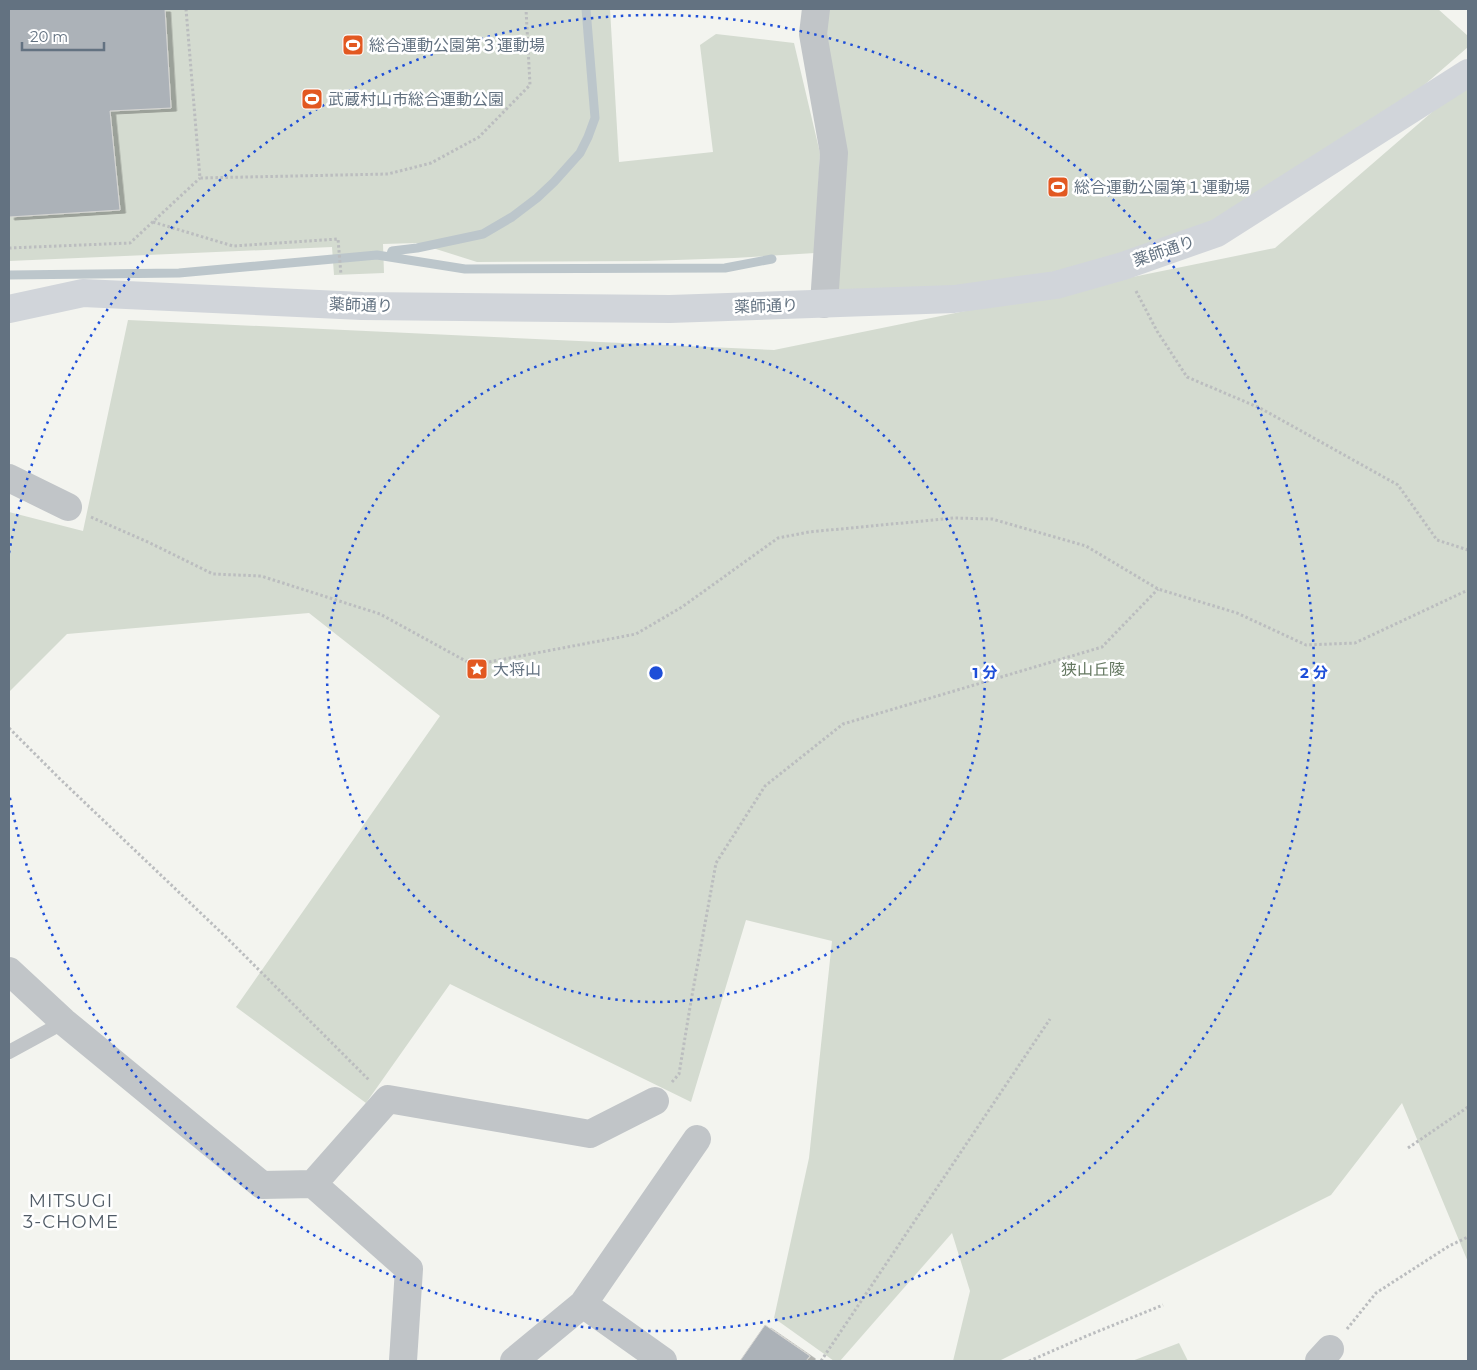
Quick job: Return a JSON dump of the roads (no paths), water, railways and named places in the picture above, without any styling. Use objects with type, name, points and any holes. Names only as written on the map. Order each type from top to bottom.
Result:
[{"type":"street","points":[[816,9],[813,34],[834,153],[824,304]]},
{"type":"street","name":"薬師通り","points":[[9,309],[84,293],[362,306],[670,309],[954,299],[1056,285],[1122,266],[1217,233],[1468,73]]},
{"type":"street","points":[[9,478],[68,507]]},
{"type":"street","points":[[9,971],[64,1022],[262,1185],[313,1184],[409,1268],[403,1361]]},
{"type":"street","points":[[313,1184],[388,1099],[590,1134],[656,1101]]},
{"type":"street","points":[[514,1361],[583,1304],[697,1140]]},
{"type":"street","points":[[583,1304],[663,1361]]},
{"type":"lane","points":[[9,1052],[64,1022]]},
{"type":"waterway","points":[[390,257],[392,251],[417,248],[483,234],[512,217],[537,198],[580,153],[595,118],[586,9]]},
{"type":"waterway","points":[[9,275],[179,273],[377,255],[465,269],[725,268],[772,259]]},
{"type":"place","name":"総合運動公園第３運動場","points":[[353,45]]},
{"type":"place","name":"武蔵村山市総合運動公園","points":[[312,99]]},
{"type":"place","name":"総合運動公園第１運動場","points":[[1058,187]]},
{"type":"place","name":"大将山","points":[[477,669]]},
{"type":"district","name":"MITSUGI 3-CHOME","points":[[71,1211]]},
{"type":"park label","name":"狭山丘陵","points":[[1093,669]]}]
